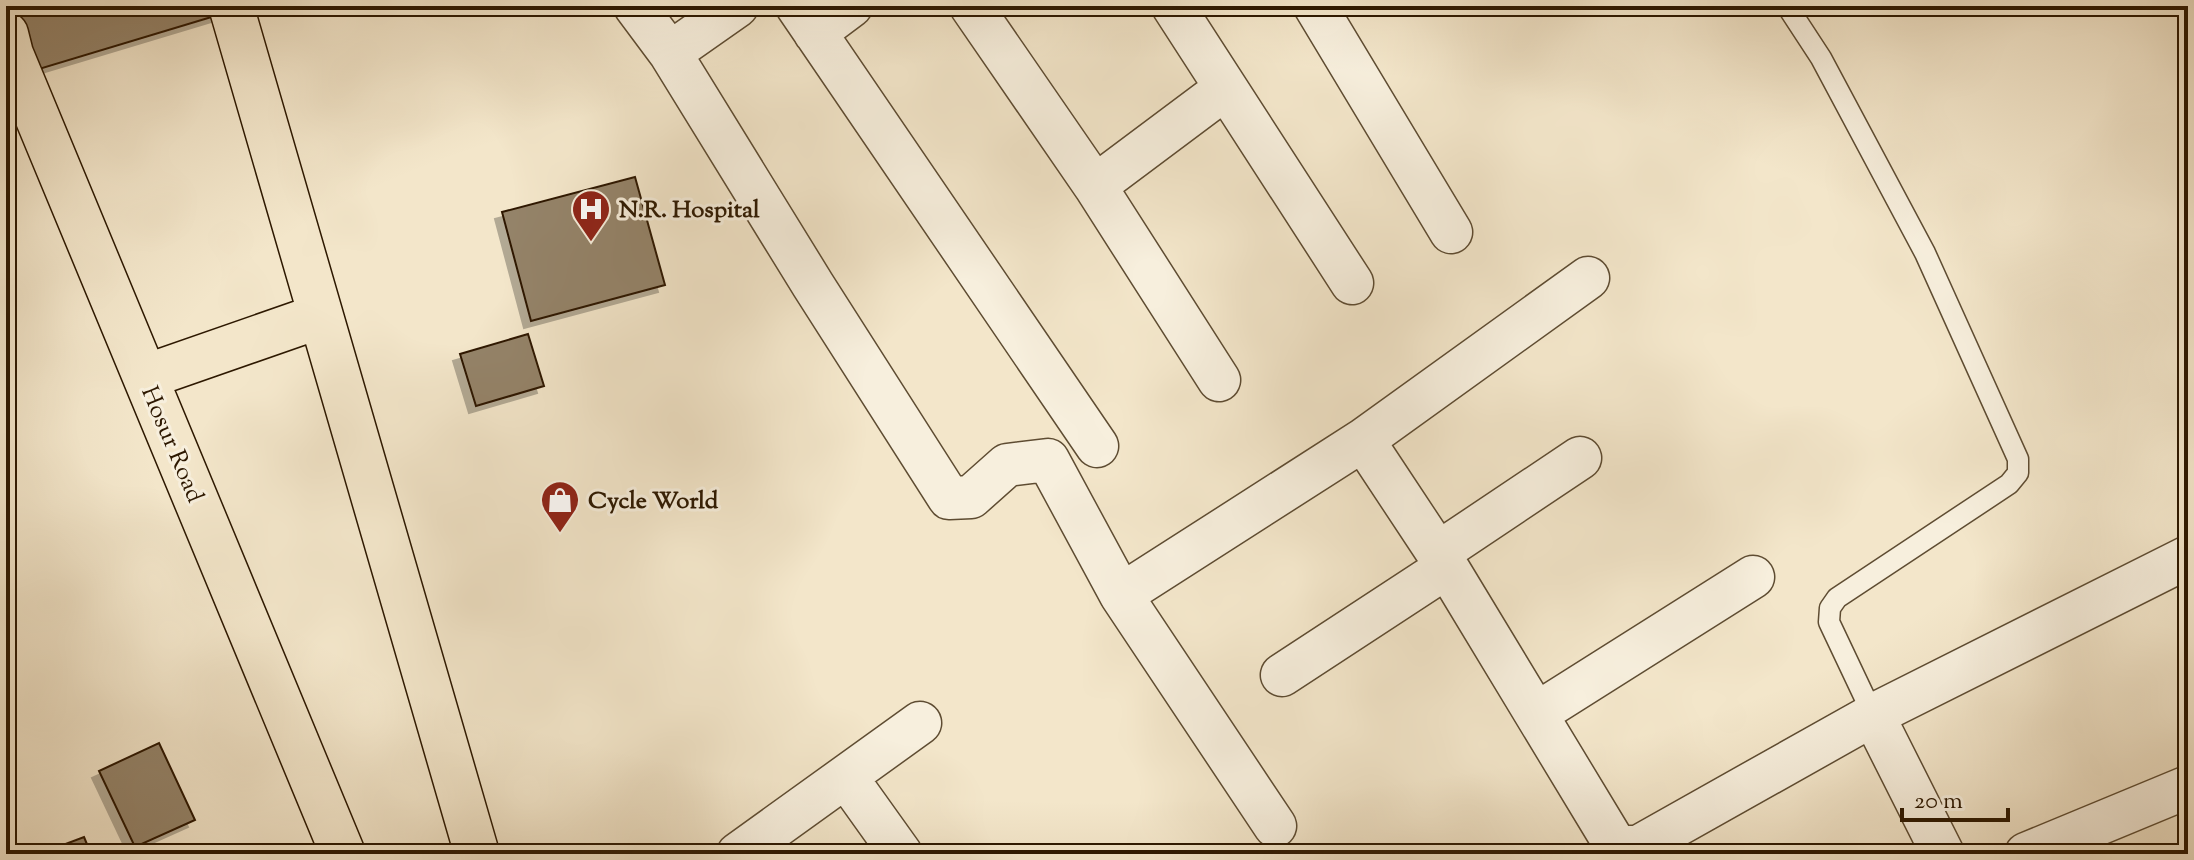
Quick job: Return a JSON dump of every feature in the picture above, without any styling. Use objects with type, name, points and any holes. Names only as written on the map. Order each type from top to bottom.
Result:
[{"type":"highway","points":[[231,6],[477,854]]},
{"type":"highway","name":"Hosur Road","points":[[6,34],[11,54],[343,854]]},
{"type":"highway","points":[[145,377],[320,316]]},
{"type":"street","points":[[635,6],[670,53],[949,498],[971,497],[1007,465],[1048,460],[1121,595],[1275,826]]},
{"type":"street","points":[[670,53],[737,6]]},
{"type":"street","points":[[851,6],[806,19],[1097,446]]},
{"type":"street","points":[[971,6],[1095,186],[1219,380]]},
{"type":"street","points":[[1173,6],[1352,283]]},
{"type":"street","points":[[1315,6],[1451,232]]},
{"type":"street","points":[[1095,186],[1226,88]]},
{"type":"street","points":[[1121,595],[1363,440],[1588,278]]},
{"type":"street","points":[[1363,440],[1442,560],[1614,843],[1625,847],[1638,847],[1873,715],[2188,557]]},
{"type":"street","points":[[1282,675],[1580,458]]},
{"type":"street","points":[[1536,714],[1753,577]]},
{"type":"street","points":[[1873,715],[1935,851]]},
{"type":"street","points":[[738,854],[920,723]]},
{"type":"street","points":[[846,777],[901,854]]},
{"type":"street","points":[[2026,854],[2188,787]]},
{"type":"lane","points":[[1787,6],[1821,58],[1925,253],[2018,459],[2018,473],[2009,484],[1837,598],[1830,608],[1829,622],[1873,715]]},
{"type":"building","points":[[6,6],[248,6],[6,79]]},
{"type":"building","points":[[635,177],[665,285],[531,321],[502,212]]},
{"type":"building","points":[[528,334],[544,386],[476,406],[460,354]]},
{"type":"building","points":[[159,743],[195,820],[135,847],[99,771]]},
{"type":"building","points":[[84,837],[91,854],[39,854]]},
{"type":"place","name":"N.R. Hospital","points":[[591,243]]},
{"type":"place","name":"Cycle World","points":[[560,534]]}]
